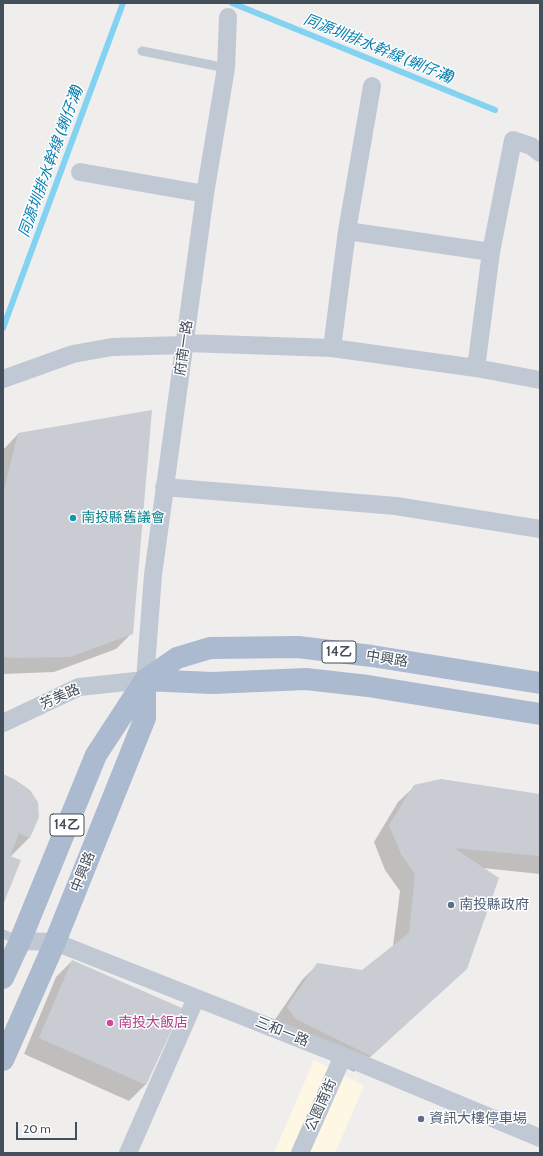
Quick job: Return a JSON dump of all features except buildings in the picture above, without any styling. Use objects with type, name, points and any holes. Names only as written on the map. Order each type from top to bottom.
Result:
[{"type":"main road","name":"中興路","points":[[3,978],[12,937],[96,755],[145,680],[177,658],[210,648],[298,647],[372,656],[540,683]]},
{"type":"main road","points":[[368,686],[372,656]]},
{"type":"main road","name":"14乙","points":[[145,680],[212,683],[306,679],[368,686],[540,714]]},
{"type":"main road","name":"中興路","points":[[3,1060],[55,942],[145,718],[145,680]]},
{"type":"street","name":"府南一路","points":[[145,680],[153,575],[164,487],[205,194],[226,68],[228,17]]},
{"type":"street","points":[[332,348],[347,231],[372,86]]},
{"type":"street","points":[[476,368],[491,252],[513,140],[531,146],[540,153]]},
{"type":"street","points":[[80,172],[205,194]]},
{"type":"street","points":[[347,231],[491,252]]},
{"type":"street","points":[[3,379],[74,354],[112,347],[184,345],[187,343],[332,348],[476,368],[540,380]]},
{"type":"street","points":[[164,487],[396,506],[540,529]]},
{"type":"street","name":"芳美路","points":[[3,723],[79,686],[145,680]]},
{"type":"street","name":"三和一路","points":[[12,937],[55,942],[343,1056],[540,1138]]},
{"type":"street","points":[[128,1153],[196,998]]},
{"type":"street","name":"公園南街","points":[[300,1153],[343,1056]]},
{"type":"lane","points":[[142,51],[226,68]]},
{"type":"shaded area","points":[[314,1060],[364,1086],[335,1153],[274,1153]]},
{"type":"waterway","name":"同源圳排水幹線 (蜊仔溝)","points":[[3,328],[123,3]]},
{"type":"waterway","name":"同源圳排水幹線 (蜊仔溝)","points":[[232,3],[495,110]]},
{"type":"place","name":"南投縣舊議會","points":[[73,518]]},
{"type":"place","name":"南投縣政府","points":[[451,905]]},
{"type":"place","name":"南投大飯店","points":[[110,1023]]},
{"type":"place","name":"資訊大樓停車場","points":[[421,1119]]}]
